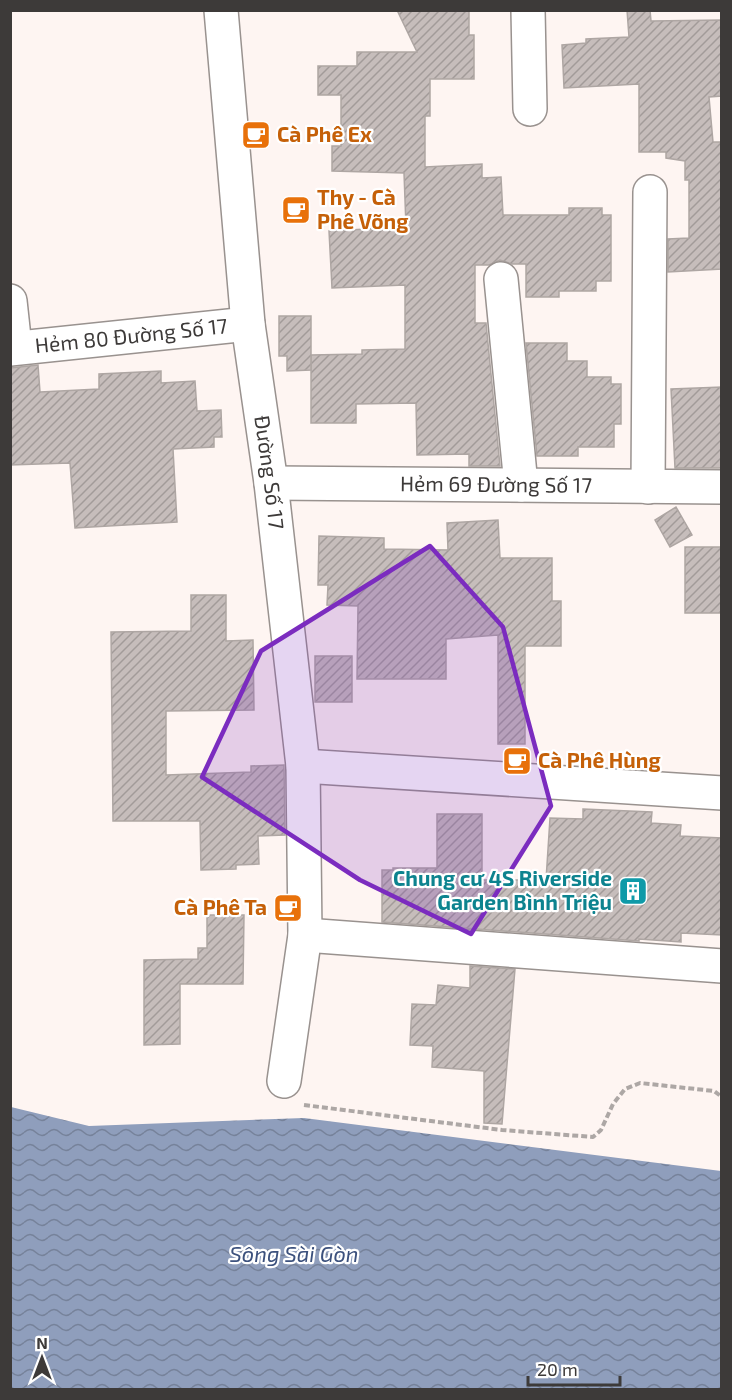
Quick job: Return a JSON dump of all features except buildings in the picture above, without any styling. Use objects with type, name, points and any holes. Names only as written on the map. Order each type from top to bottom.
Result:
[{"type":"street","name":"Đường Số 17","points":[[221,10],[248,324],[271,483],[303,766],[305,935],[294,1093]]},
{"type":"street","points":[[528,10],[530,109]]},
{"type":"street","points":[[648,487],[650,192]]},
{"type":"street","points":[[501,279],[521,485]]},
{"type":"street","name":"Hẻm 80 Đường Số 17","points":[[10,301],[13,348],[248,324]]},
{"type":"street","name":"Hẻm 69 Đường Số 17","points":[[271,483],[722,487]]},
{"type":"street","points":[[303,766],[722,793]]},
{"type":"street","points":[[305,935],[722,966]]},
{"type":"path","points":[[294,1093],[502,1130],[593,1137],[601,1130],[613,1104],[625,1089],[640,1083],[714,1091],[722,1097]]},
{"type":"highlighted area","points":[[430,546],[503,627],[551,806],[471,934],[360,880],[202,777],[261,651]]},
{"type":"water","name":"Sông Sài Gòn","points":[[11,1107],[89,1126],[304,1118],[721,1171],[721,1389],[11,1389]]},
{"type":"place","name":"Cà Phê Ex","points":[[256,135]]},
{"type":"place","name":"Thy - Cà Phê Võng","points":[[296,210]]},
{"type":"place","name":"Cà Phê Hùng","points":[[517,761]]},
{"type":"place","name":"Chung cư 4S Riverside Garden Bình Triệu","points":[[633,891]]},
{"type":"place","name":"Cà Phê Ta","points":[[288,908]]}]
